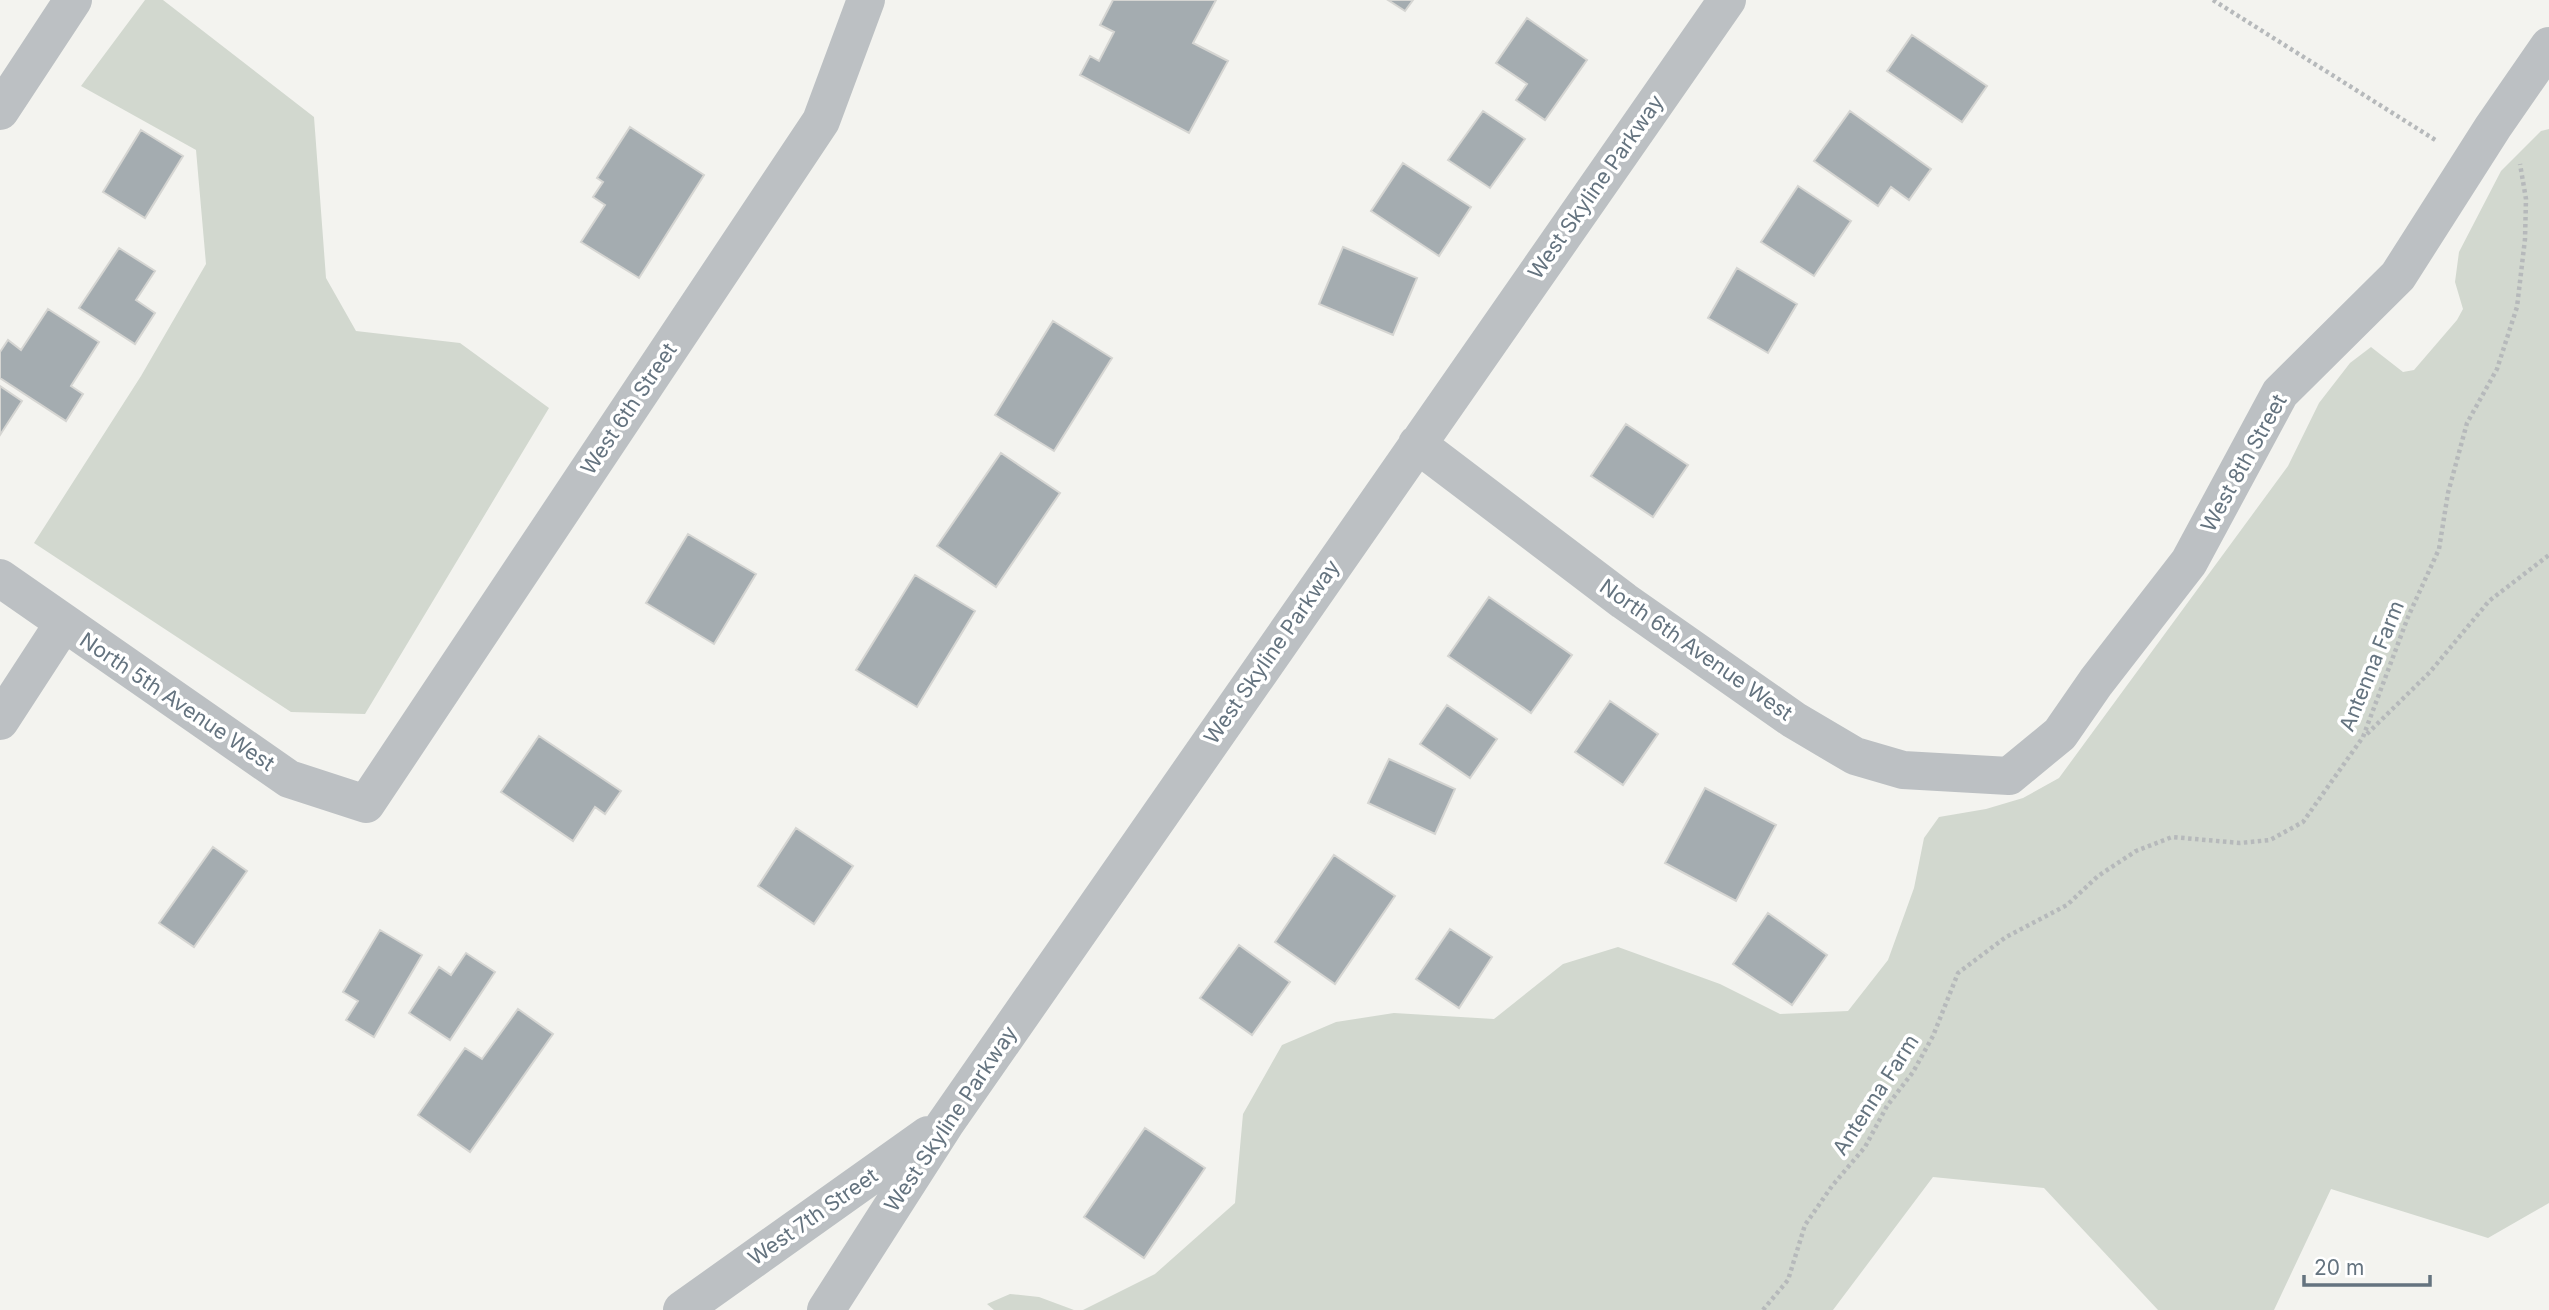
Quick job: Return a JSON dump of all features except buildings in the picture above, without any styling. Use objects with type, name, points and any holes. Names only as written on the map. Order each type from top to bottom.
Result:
[{"type":"street","points":[[0,111],[73,0]]},
{"type":"street","name":"West 6th Street","points":[[366,804],[821,121],[866,0]]},
{"type":"street","name":"West Skyline Parkway","points":[[826,1310],[945,1124],[1727,0]]},
{"type":"street","name":"West 8th Street","points":[[2009,776],[2060,734],[2096,682],[2189,562],[2280,393],[2398,276],[2470,162],[2549,46]]},
{"type":"street","name":"North 6th Avenue West","points":[[1417,444],[1624,601],[1794,720],[1855,756],[1903,770],[2009,776]]},
{"type":"street","name":"North 5th Avenue West","points":[[0,578],[289,779],[366,804]]},
{"type":"street","points":[[0,722],[63,624]]},
{"type":"street","name":"West 7th Street","points":[[682,1310],[945,1124]]},
{"type":"path","points":[[2213,0],[2470,162]]},
{"type":"path","name":"Antenna Farm","points":[[1763,1310],[1788,1280],[1805,1225],[1832,1186],[1865,1147],[1887,1106],[1913,1072],[1933,1036],[1958,973],[2006,937],[2067,905],[2098,876],[2136,851],[2172,836],[2240,843],[2270,840],[2303,822],[2363,737],[2408,617],[2439,549],[2448,493],[2466,424],[2497,369],[2517,307],[2525,239],[2526,200],[2519,155],[2493,127]]},
{"type":"path","points":[[2363,737],[2430,673],[2489,601],[2549,555]]},
{"type":"shaded area","points":[[145,0],[163,0],[314,117],[326,278],[356,331],[460,343],[549,408],[365,714],[291,712],[34,543],[141,376],[206,264],[196,150],[81,86]]},
{"type":"shaded area","points":[[2549,129],[2549,1203],[2488,1238],[2331,1189],[2274,1310],[2158,1310],[2044,1188],[1933,1177],[1833,1310],[1083,1310],[1155,1274],[1235,1203],[1243,1114],[1282,1045],[1336,1022],[1394,1013],[1494,1019],[1563,964],[1618,947],[1720,984],[1780,1014],[1848,1011],[1888,960],[1914,888],[1924,838],[1939,817],[1986,809],[2023,798],[2059,778],[2288,466],[2319,403],[2350,363],[2371,347],[2403,372],[2414,370],[2457,320],[2463,309],[2455,282],[2459,252],[2501,171],[2541,131]]},
{"type":"shaded area","points":[[1010,1294],[1039,1297],[1074,1310],[994,1310],[987,1304]]}]
